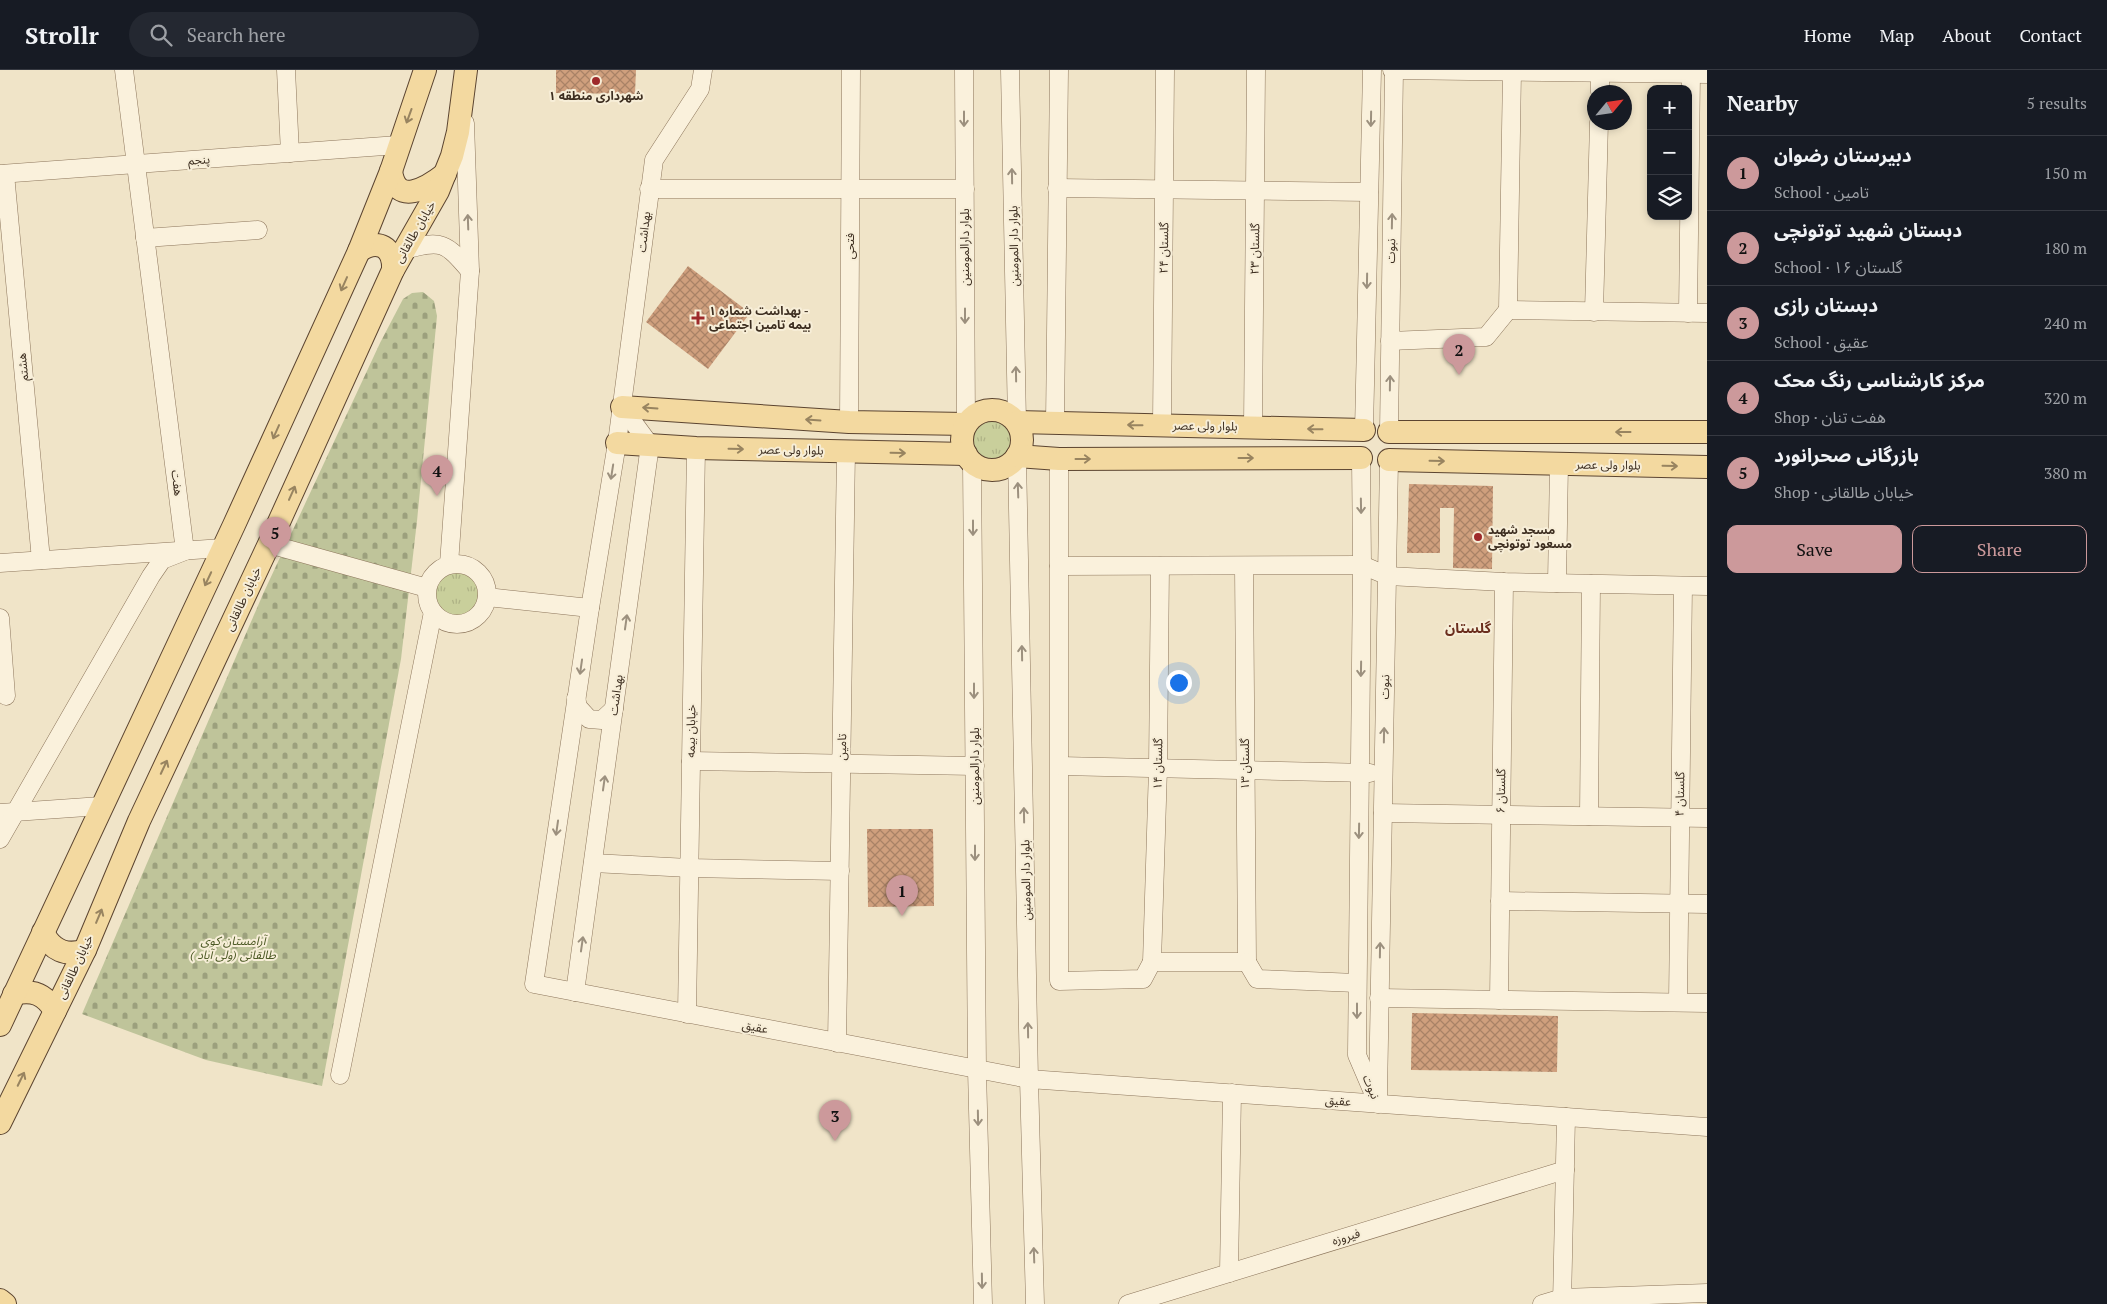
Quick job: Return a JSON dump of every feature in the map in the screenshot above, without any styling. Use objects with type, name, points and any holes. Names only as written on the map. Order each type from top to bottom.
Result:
[{"type":"main road","points":[[0,1025],[359,251],[391,171],[424,70]]},
{"type":"main road","name":"خیابان طالقانی","points":[[0,1123],[84,950],[138,821],[269,544],[393,270],[438,190],[458,132],[465,81]]},
{"type":"main road","points":[[391,171],[392,181],[399,189],[408,192],[430,186],[445,174]]},
{"type":"main road","points":[[359,251],[368,245],[378,244],[388,250],[393,259],[393,270]]},
{"type":"main road","points":[[622,406],[849,422],[966,424]]},
{"type":"main road","points":[[991,409],[1010,415],[1017,422],[1021,430],[1022,439],[1017,456],[1006,466],[991,470],[981,468],[969,458],[962,439],[966,424],[973,416],[991,409]]},
{"type":"main road","name":"بلوار ولی عصر","points":[[1017,422],[1364,430]]},
{"type":"main road","points":[[1360,458],[1356,446],[1360,435],[1364,430],[1380,427],[1389,432],[1707,432]]},
{"type":"main road","points":[[1017,456],[1059,459],[1360,458],[1371,464],[1384,463],[1389,460],[1395,449],[1389,432]]},
{"type":"main road","name":"بلوار ولی عصر","points":[[617,443],[696,448],[969,458]]},
{"type":"main road","name":"بلوار ولی عصر","points":[[1389,460],[1707,467]]},
{"type":"main road","points":[[43,932],[52,946],[60,951],[76,953],[84,950]]},
{"type":"main road","points":[[14,994],[24,991],[34,992],[42,996],[54,1010]]},
{"type":"main road","points":[[0,1300],[5,1304]]},
{"type":"street","name":"هفت","points":[[124,70],[185,551]]},
{"type":"street","points":[[286,70],[290,153]]},
{"type":"street","name":"بهداشت","points":[[534,984],[576,698],[617,443],[654,160],[700,89],[703,70]]},
{"type":"street","name":"فتحی","points":[[849,422],[851,70]]},
{"type":"street","name":"بلوار دارالمومنین","points":[[964,70],[966,424]]},
{"type":"street","name":"بلوار دار المومنین","points":[[1010,70],[1017,422]]},
{"type":"street","points":[[1055,423],[1059,70]]},
{"type":"street","name":"گلستان ۲۴","points":[[1162,425],[1165,70]]},
{"type":"street","name":"گلستان ۲۳","points":[[1253,428],[1256,70]]},
{"type":"street","name":"نبوت","points":[[1364,430],[1372,70]]},
{"type":"street","points":[[1393,70],[1699,74],[1688,313]]},
{"type":"street","name":"نبوت","points":[[1389,432],[1393,70]]},
{"type":"street","points":[[1390,341],[1486,336],[1508,310],[1512,72]]},
{"type":"street","points":[[1600,73],[1600,85]]},
{"type":"street","points":[[449,564],[470,271],[465,81]]},
{"type":"street","points":[[1594,312],[1599,130]]},
{"type":"street","name":"پنجم","points":[[2,174],[398,145]]},
{"type":"street","name":"هشتم","points":[[2,174],[41,560]]},
{"type":"street","points":[[1057,188],[1369,192]]},
{"type":"street","points":[[649,189],[965,189]]},
{"type":"street","points":[[146,238],[258,230]]},
{"type":"street","points":[[405,250],[425,244],[442,244],[454,252],[470,271]]},
{"type":"street","points":[[1508,310],[1707,314]]},
{"type":"street","points":[[622,406],[650,445]]},
{"type":"street","name":"بهداشت","points":[[575,992],[650,445]]},
{"type":"street","name":"خیابان بیمه","points":[[687,1014],[696,448]]},
{"type":"street","name":"تامین","points":[[837,1043],[846,452]]},
{"type":"street","name":"بلوار دار المومنین","points":[[1017,456],[1035,1304]]},
{"type":"street","name":"بلوار دارالمومنین","points":[[969,458],[975,766],[977,1070]]},
{"type":"street","name":"نبوت","points":[[1360,458],[1362,566],[1357,1055],[1378,1104]]},
{"type":"street","points":[[1059,459],[1059,981],[1143,979],[1152,962],[1247,962],[1257,979],[1357,983]]},
{"type":"street","name":"نبوت","points":[[1378,1104],[1389,460]]},
{"type":"street","points":[[1557,584],[1559,464]]},
{"type":"street","points":[[269,544],[428,588]]},
{"type":"street","points":[[0,563],[222,548]]},
{"type":"street","points":[[0,840],[8,813],[150,576],[162,560],[185,551]]},
{"type":"street","points":[[459,563],[477,571],[483,578],[487,588],[484,607],[478,615],[470,621],[460,624],[440,619],[428,603],[428,588],[433,575],[440,568],[449,564],[459,563]]},
{"type":"street","points":[[1059,566],[1362,566],[1388,576],[1557,584],[1707,586]]},
{"type":"street","name":"گلستان ۱۴","points":[[1152,962],[1158,768],[1160,566]]},
{"type":"street","name":"گلستان ۱۳","points":[[1244,566],[1247,962]]},
{"type":"street","name":"گلستان ۶","points":[[1499,1000],[1504,582]]},
{"type":"street","points":[[1589,816],[1592,584]]},
{"type":"street","name":"گلستان ۴","points":[[1678,1002],[1683,586]]},
{"type":"street","points":[[487,597],[590,608]]},
{"type":"street","points":[[340,1075],[433,612]]},
{"type":"street","points":[[0,618],[6,696]]},
{"type":"street","points":[[576,698],[578,708],[589,719],[602,720],[614,709]]},
{"type":"street","points":[[691,761],[975,766]]},
{"type":"street","points":[[1060,766],[1383,773]]},
{"type":"street","points":[[8,813],[101,806]]},
{"type":"street","points":[[1383,813],[1707,818]]},
{"type":"street","points":[[593,863],[689,868],[840,871]]},
{"type":"street","points":[[1500,901],[1707,904]]},
{"type":"street","name":"عقیق","points":[[534,984],[1029,1079],[1707,1127]]},
{"type":"street","points":[[1380,998],[1707,1003]]},
{"type":"street","points":[[977,1070],[983,1304]]},
{"type":"street","points":[[1229,1273],[1232,1094]]},
{"type":"street","points":[[1562,1301],[1566,1117]]},
{"type":"street","name":"فیروزه","points":[[1128,1304],[1565,1170]]},
{"type":"street","points":[[1542,1304],[1562,1301],[1707,1293]]},
{"type":"green space","name":"آرامستان کوی طالقانی (ولی آباد )","points":[[423,292],[434,301],[437,316],[417,521],[401,659],[322,1086],[206,1060],[82,1014],[263,594],[380,343],[403,299],[412,293]]},
{"type":"green space","points":[[992,416],[1001,418],[1009,423],[1014,431],[1016,440],[1014,449],[1009,457],[1001,462],[992,464],[983,462],[975,457],[970,449],[968,440],[970,431],[975,423],[983,418]]},
{"type":"green space","points":[[457,567],[467,569],[475,575],[481,583],[483,593],[481,603],[475,611],[467,617],[457,619],[447,617],[439,611],[433,603],[431,593],[433,583],[439,575],[447,569]]},
{"type":"building","name":"شهرداری منطقه ۱","points":[[556,70],[636,70],[635,94],[556,93]]},
{"type":"building","name":"بهداشت شماره ۱ - بیمه تامین اجتماعی","points":[[688,266],[750,313],[708,369],[646,322]]},
{"type":"building","points":[[1409,484],[1493,486],[1492,569],[1453,568],[1454,508],[1440,508],[1440,553],[1407,553]]},
{"type":"building","points":[[867,829],[933,829],[934,906],[868,907]]},
{"type":"building","points":[[1412,1013],[1558,1016],[1557,1072],[1411,1070]]},
{"type":"place","name":"شهرداری منطقه ۱","points":[[596,81]]},
{"type":"place","name":"بهداشت شماره ۱ - بیمه تامین اجتماعی","points":[[698,318]]},
{"type":"place","name":"دبستان شهید توتونچی","points":[[1459,375]]},
{"type":"place","name":"مرکز کارشناسی رنگ محک","points":[[437,496]]},
{"type":"place","name":"مسجد شهید مسعود توتونچی","points":[[1478,537]]},
{"type":"place","name":"بازرگانی صحرانورد","points":[[275,558]]},
{"type":"place","name":"دبیرستان رضوان","points":[[902,916]]},
{"type":"place","name":"دبستان رازی","points":[[835,1141]]},
{"type":"district","name":"گلستان","points":[[1468,628]]}]
